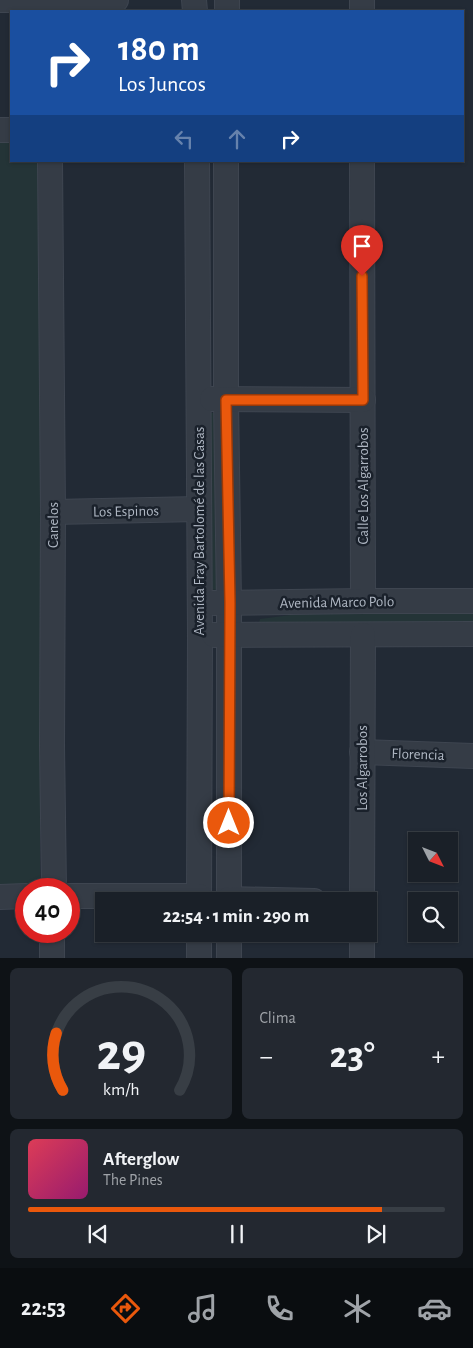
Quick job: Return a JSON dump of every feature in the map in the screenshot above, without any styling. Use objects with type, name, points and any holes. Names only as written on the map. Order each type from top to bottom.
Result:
[{"type":"street","points":[[0,0],[116,0]]},
{"type":"street","name":"Canelos","points":[[50,162],[54,878]]},
{"type":"street","name":"Avenida Fray Bartolomé de las Casas","points":[[197,162],[200,603],[199,892]]},
{"type":"street","name":"Avenida Fray Bartolomé de las Casas","points":[[226,162],[226,400],[230,603],[228,892]]},
{"type":"street","name":"Calle Los Algarrobos","points":[[362,162],[363,601]]},
{"type":"street","points":[[198,398],[226,400],[363,400]]},
{"type":"street","name":"Los Espinos","points":[[53,512],[199,509]]},
{"type":"street","name":"Avenida Marco Polo","points":[[200,603],[473,601]]},
{"type":"street","name":"Avenida Marco Polo","points":[[200,636],[229,634],[473,634]]},
{"type":"street","name":"Los Algarrobos","points":[[362,635],[362,892]]},
{"type":"street","name":"Florencia","points":[[362,752],[473,756]]},
{"type":"street","points":[[0,897],[15,896]]},
{"type":"street","points":[[80,896],[95,897]]},
{"type":"street","points":[[199,942],[199,958]]},
{"type":"street","points":[[229,942],[229,958]]},
{"type":"street","points":[[362,942],[362,958]]},
{"type":"street","points":[[52,943],[52,958]]},
{"type":"shaded area","points":[[0,139],[10,139],[10,162],[40,162],[40,878],[15,878],[15,886],[0,886]]},
{"type":"shaded area","points":[[208,413],[216,413],[219,590],[208,589]]},
{"type":"shaded area","points":[[350,607],[473,609],[473,624],[258,626],[260,619]]},
{"type":"route","points":[[229,823],[230,603],[226,400],[363,400],[362,276]]}]
